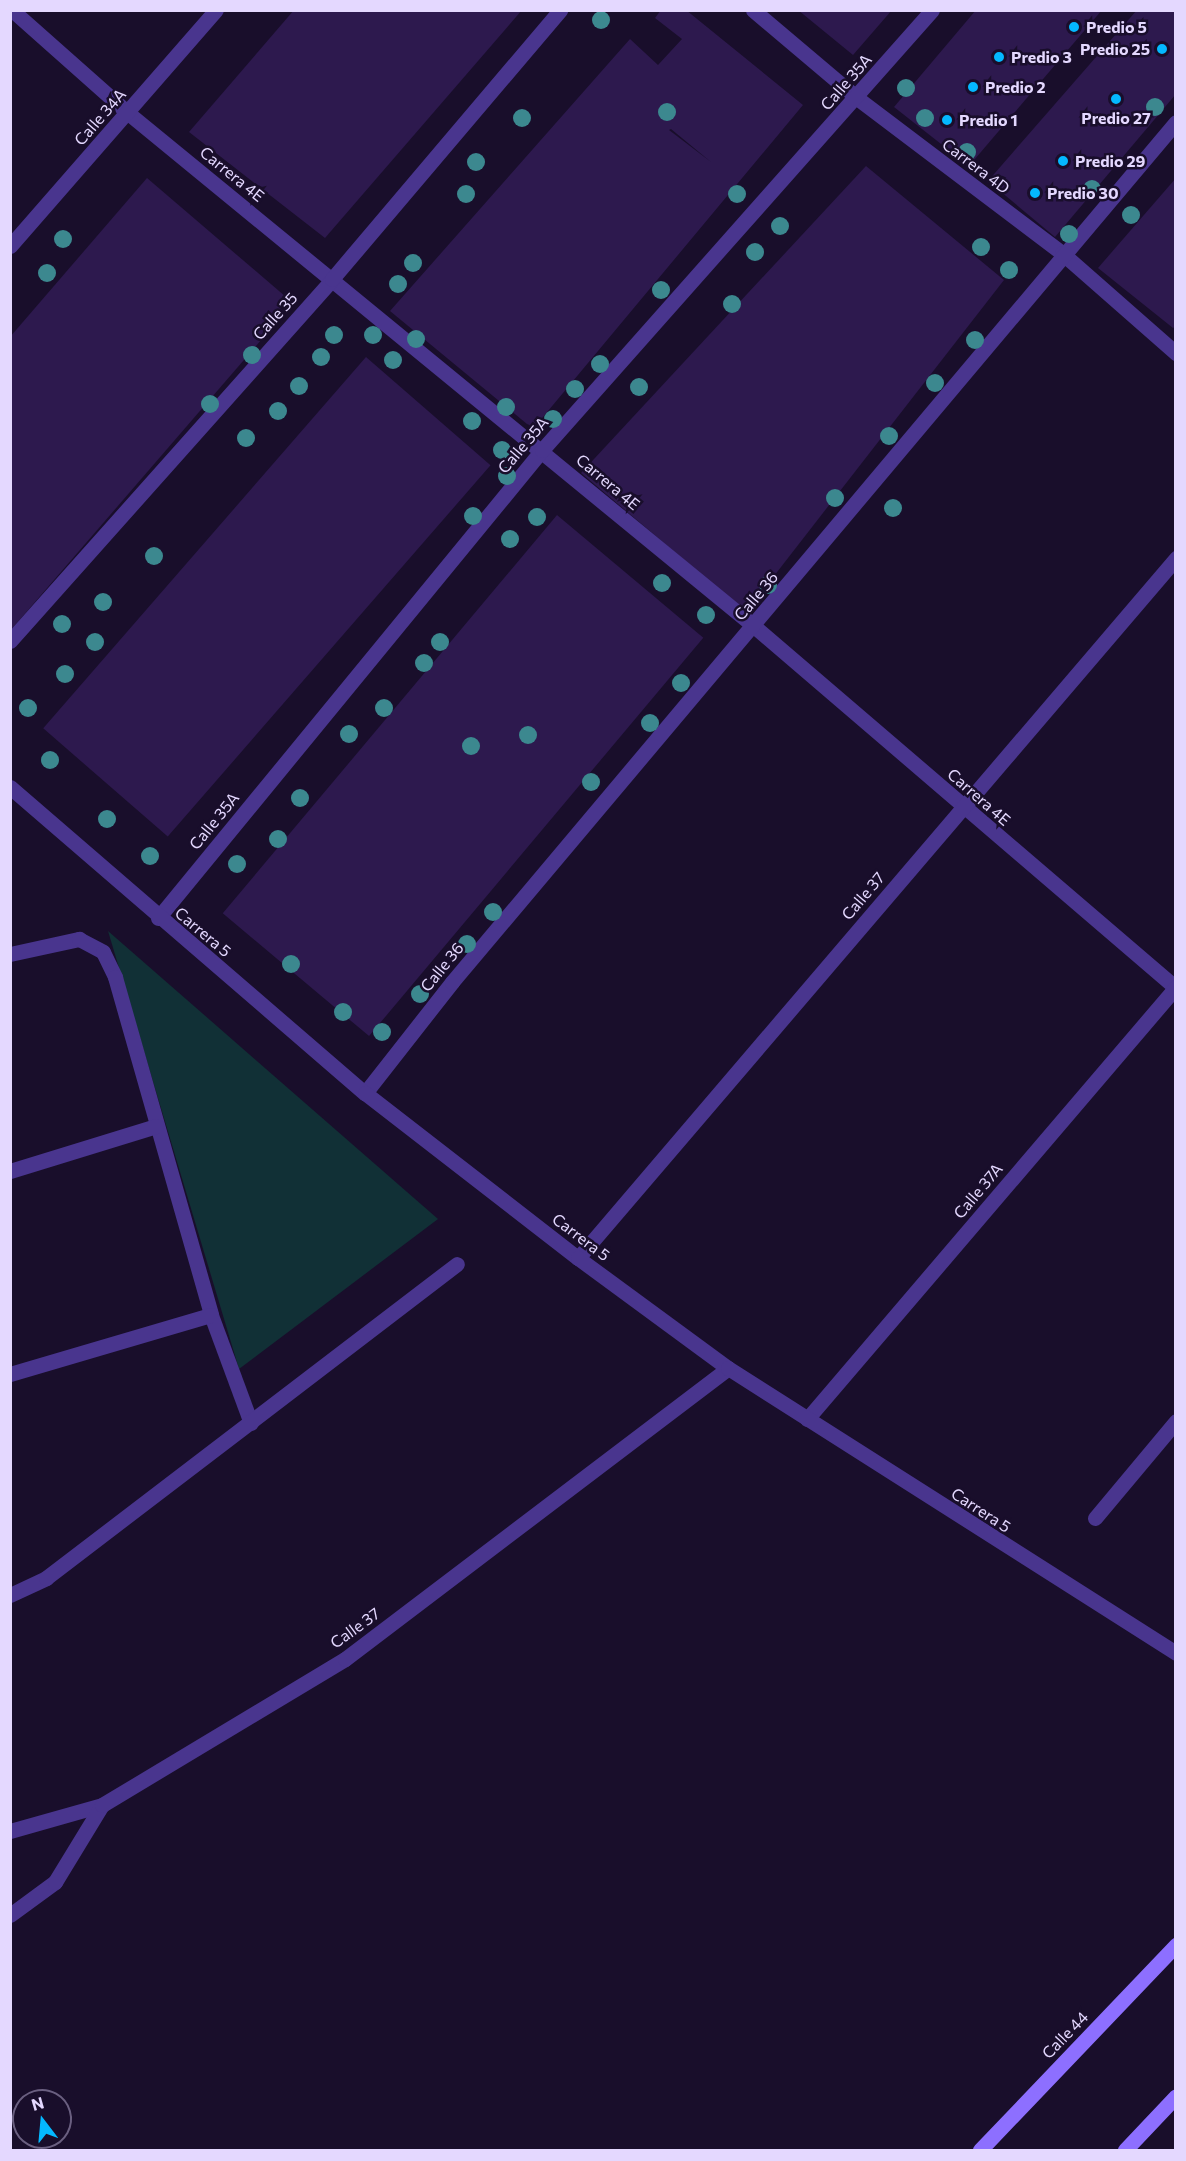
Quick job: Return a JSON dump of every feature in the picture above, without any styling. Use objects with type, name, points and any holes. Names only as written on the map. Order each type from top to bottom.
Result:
[{"type":"main road","name":"Calle 44","points":[[980,2151],[1176,1945]]},
{"type":"main road","points":[[1125,2151],[1176,2096]]},
{"type":"street","name":"Carrera 4E","points":[[12,10],[128,113],[542,450],[755,627],[962,807],[1175,987]]},
{"type":"street","name":"Calle 34A","points":[[10,246],[216,10]]},
{"type":"street","name":"Calle 35","points":[[10,641],[332,279],[560,10]]},
{"type":"street","name":"Carrera 4D","points":[[753,10],[857,98],[1062,253],[1176,353]]},
{"type":"street","name":"Calle 35A","points":[[158,918],[542,450],[857,98],[932,10]]},
{"type":"street","name":"Calle 36","points":[[365,1093],[452,982],[755,627],[1062,253],[1176,122]]},
{"type":"street","name":"Calle 37","points":[[578,1258],[1176,558]]},
{"type":"street","name":"Carrera 5","points":[[10,787],[158,918],[365,1093],[578,1258],[728,1368],[1176,1653]]},
{"type":"street","points":[[10,954],[79,939],[103,952],[115,977],[211,1315],[251,1423]]},
{"type":"street","name":"Calle 37A","points":[[807,1419],[1175,987]]},
{"type":"street","points":[[10,1172],[156,1126]]},
{"type":"street","points":[[10,1595],[46,1578],[458,1264]]},
{"type":"street","points":[[10,1374],[211,1315]]},
{"type":"street","name":"Calle 37","points":[[10,1916],[55,1882],[102,1805],[345,1659],[728,1368]]},
{"type":"street","points":[[1095,1518],[1176,1420]]},
{"type":"street","points":[[10,1831],[102,1805]]},
{"type":"green space","points":[[108,931],[438,1219],[239,1369]]},
{"type":"building","points":[[294,10],[522,10],[325,238],[189,132]]},
{"type":"building","points":[[661,10],[686,10],[803,105],[533,429],[390,311],[630,39],[658,65],[682,39],[655,18]],"holes":[[[671,129],[711,162],[669,130]]]},
{"type":"building","points":[[798,10],[892,10],[853,55]]},
{"type":"building","points":[[976,10],[1102,10],[969,166],[894,107]]},
{"type":"building","points":[[1137,10],[1176,10],[1176,94],[1055,237],[988,181]]},
{"type":"building","points":[[866,166],[1004,280],[746,612],[581,473]]},
{"type":"building","points":[[147,178],[293,303],[10,631],[10,337]]},
{"type":"building","points":[[1176,178],[1176,326],[1173,328],[1098,268]]},
{"type":"building","points":[[366,357],[491,465],[168,837],[43,728]]},
{"type":"building","points":[[557,515],[703,638],[369,1036],[223,913]]},
{"type":"place","name":"Predio 5","points":[[1074,27]]},
{"type":"place","name":"Predio 25","points":[[1162,49]]},
{"type":"place","name":"Predio 3","points":[[999,57]]},
{"type":"place","name":"Predio 2","points":[[973,87]]},
{"type":"place","name":"Predio 27","points":[[1116,99]]},
{"type":"place","name":"Predio 1","points":[[947,120]]},
{"type":"place","name":"Predio 29","points":[[1063,161]]},
{"type":"place","name":"Predio 30","points":[[1035,193]]}]
